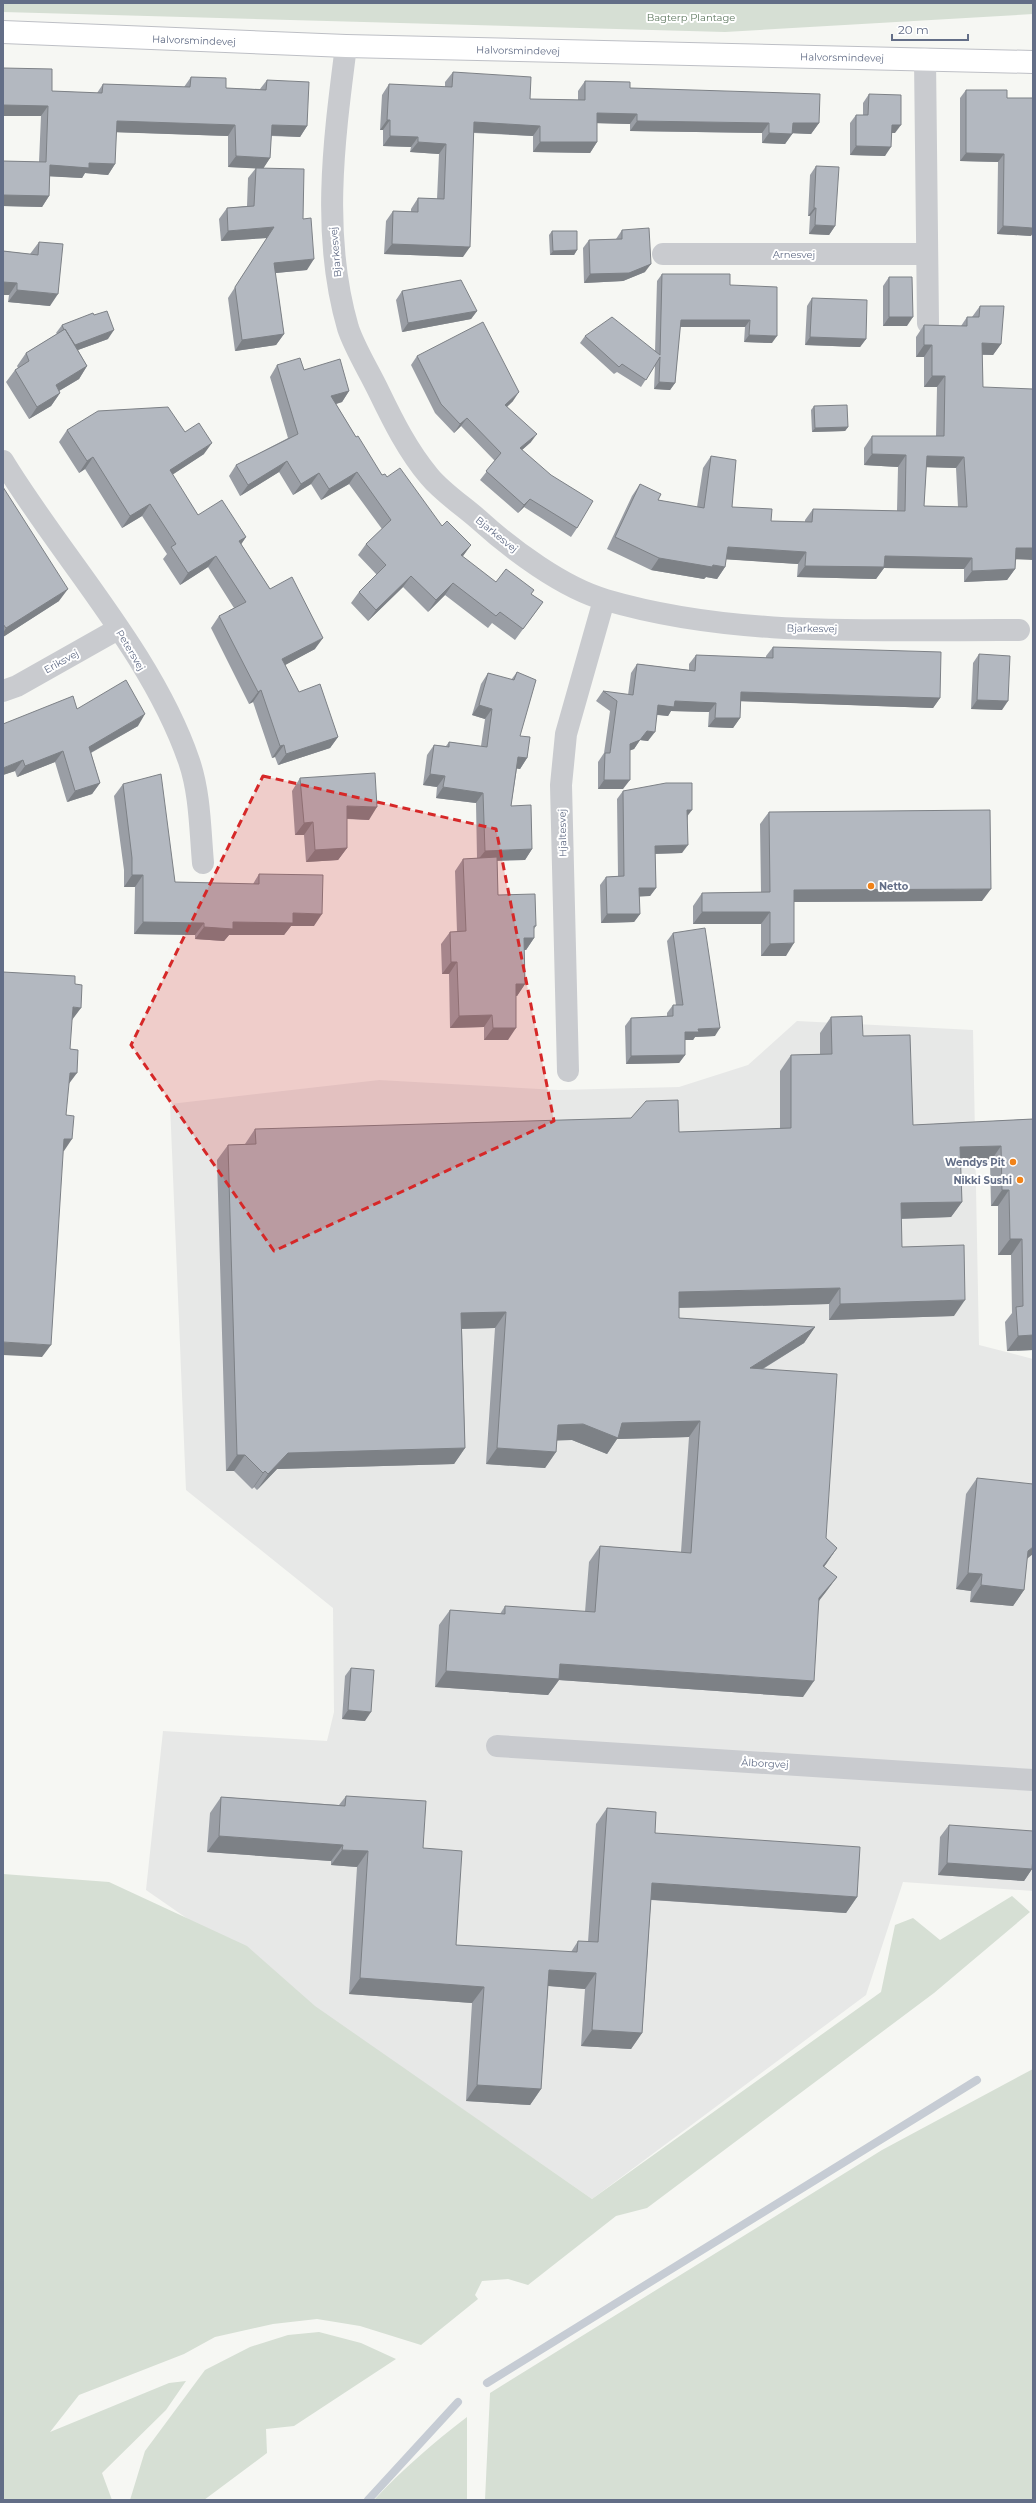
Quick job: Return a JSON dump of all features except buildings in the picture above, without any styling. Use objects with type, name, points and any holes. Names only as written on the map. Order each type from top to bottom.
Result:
[{"type":"street","name":"Halvorsmindevej","points":[[3,32],[346,46],[1033,62]]},
{"type":"street","name":"Bjarkesvej","points":[[346,46],[334,134],[331,201],[337,280],[349,330],[395,425],[429,477],[492,532],[545,571],[604,600],[697,620],[786,628],[1019,630]]},
{"type":"street","points":[[925,59],[926,254],[928,323]]},
{"type":"street","name":"Arnesvej","points":[[663,254],[926,254]]},
{"type":"street","name":"Petersvej","points":[[3,461],[22,492],[118,628],[165,705],[189,762],[199,811],[203,862]]},
{"type":"street","name":"Hjaltesvej","points":[[568,1072],[561,785],[566,734],[604,600]]},
{"type":"street","name":"Eriksvej","points":[[3,691],[17,686],[118,628]]},
{"type":"street","name":"Ålborgvej","points":[[497,1746],[1033,1780]]},
{"type":"highlighted area","points":[[263,776],[496,829],[554,1121],[274,1251],[131,1045]]},
{"type":"shaded area","points":[[797,1021],[973,1030],[979,1345],[1033,1359],[1033,1891],[903,1882],[866,1995],[592,2199],[146,1890],[163,1731],[327,1741],[334,1712],[333,1608],[186,1490],[170,1104],[379,1080],[558,1090],[679,1087],[748,1065]]},
{"type":"green space","name":"Bagterp Plantage","points":[[3,3],[1033,3],[1033,14],[725,32],[3,12]]},
{"type":"green space","points":[[3,1874],[109,1882],[247,1946],[315,2006],[592,2199],[881,1992],[895,1925],[913,1918],[940,1940],[1012,1896],[1030,1912],[934,1993],[647,2208],[616,2216],[528,2285],[508,2279],[482,2281],[475,2295],[478,2299],[421,2345],[360,2326],[317,2319],[273,2324],[215,2337],[184,2354],[79,2395],[50,2432],[169,2383],[186,2381],[166,2410],[102,2473],[112,2500],[3,2500]]},
{"type":"green space","points":[[1033,2069],[1033,2500],[485,2500],[490,2393],[882,2150]]},
{"type":"green space","points":[[319,2332],[361,2343],[396,2359],[294,2426],[266,2429],[267,2453],[204,2500],[130,2500],[145,2451],[205,2370],[250,2347],[288,2335]]},
{"type":"green space","points":[[467,2417],[467,2500],[374,2500],[419,2457]]},
{"type":"waterway","points":[[487,2383],[977,2080]]},
{"type":"waterway","points":[[368,2500],[458,2402]]},
{"type":"place","name":"Netto","points":[[871,886]]},
{"type":"place","name":"Wendys Pit","points":[[1013,1162]]},
{"type":"place","name":"Nikki Sushi","points":[[1020,1180]]}]
